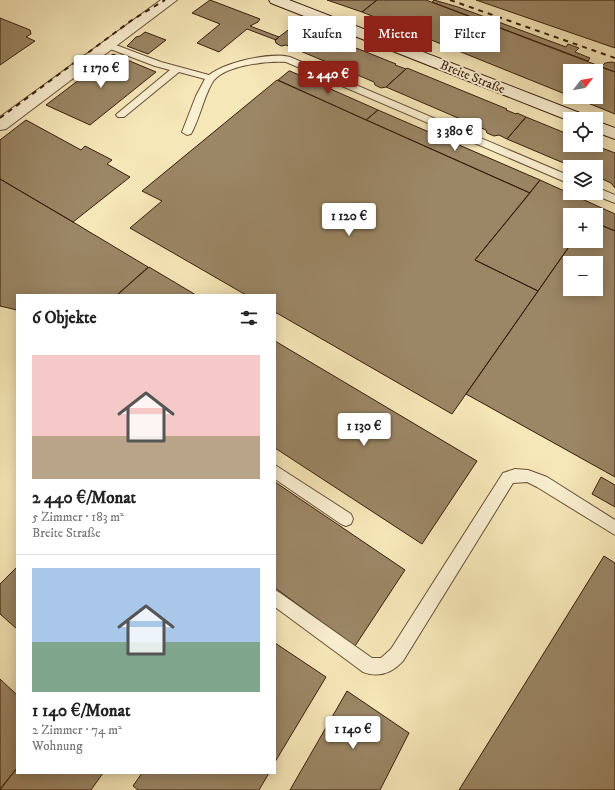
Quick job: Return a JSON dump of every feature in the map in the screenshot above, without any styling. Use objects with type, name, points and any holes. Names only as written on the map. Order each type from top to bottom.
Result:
[{"type":"main road","points":[[0,125],[170,0]]},
{"type":"main road","name":"Breite Straße","points":[[276,0],[563,113]]},
{"type":"main road","points":[[603,129],[615,134]]},
{"type":"lane","points":[[108,45],[158,64],[211,78]]},
{"type":"lane","points":[[187,132],[211,78],[215,74],[231,67],[274,59],[296,62],[455,132],[563,177]]},
{"type":"lane","points":[[121,115],[177,69]]},
{"type":"lane","points":[[603,195],[615,200]]},
{"type":"lane","points":[[276,472],[346,519]]},
{"type":"lane","points":[[276,599],[369,666],[376,668],[386,666],[397,655],[508,478],[515,475],[528,476],[542,482],[615,528]]},
{"type":"building","points":[[210,0],[260,19],[258,22],[250,26],[279,37],[276,40],[247,29],[219,52],[197,43],[220,24],[192,13]]},
{"type":"building","points":[[327,0],[377,0],[362,12]]},
{"type":"building","points":[[377,0],[426,0],[468,16],[440,16],[440,44],[432,40],[432,16],[372,16],[362,12]]},
{"type":"building","points":[[434,0],[482,16],[469,16],[432,2]]},
{"type":"building","points":[[476,0],[615,0],[615,48]]},
{"type":"building","points":[[0,18],[30,30],[31,34],[26,37],[35,41],[0,65]]},
{"type":"building","points":[[500,23],[566,47],[568,44],[579,48],[575,52],[590,58],[588,61],[500,28]]},
{"type":"building","points":[[500,28],[594,64],[563,64],[563,93],[461,52],[500,52]]},
{"type":"building","points":[[288,30],[288,46],[281,46],[276,43],[275,40]]},
{"type":"building","points":[[145,32],[166,40],[148,54],[127,46],[136,37]]},
{"type":"building","points":[[356,48],[406,69],[386,87],[381,88],[375,85],[374,82],[303,52],[356,52]]},
{"type":"building","points":[[113,54],[156,72],[90,125],[46,105]]},
{"type":"building","points":[[605,63],[615,63],[615,72],[603,68]]},
{"type":"building","points":[[603,67],[615,72],[615,114],[590,104],[603,104]]},
{"type":"building","points":[[407,68],[526,117],[507,139],[499,135],[494,136],[487,133],[486,130],[386,87]]},
{"type":"building","points":[[289,71],[378,110],[366,120],[278,80]]},
{"type":"building","points":[[277,80],[530,193],[475,260],[538,291],[452,414],[276,313],[276,294],[244,294],[130,228],[162,201],[142,191]]},
{"type":"building","points":[[378,110],[540,180],[530,193],[366,120]]},
{"type":"building","points":[[526,117],[563,132],[563,152],[603,152],[603,148],[615,153],[615,188],[611,183],[603,179],[603,160],[563,160],[563,163],[507,139]]},
{"type":"building","points":[[26,120],[81,150],[85,146],[112,160],[107,164],[130,177],[73,222],[0,179],[0,140]]},
{"type":"building","points":[[0,179],[148,267],[118,294],[16,294],[16,310],[0,306]]},
{"type":"building","points":[[540,180],[563,190],[563,200],[584,200],[602,208],[563,208],[563,248],[568,248],[538,291],[475,260]]},
{"type":"building","points":[[603,209],[615,214],[615,231],[603,226]]},
{"type":"building","points":[[603,226],[615,231],[615,477],[466,394],[568,248],[603,248]]},
{"type":"building","points":[[149,267],[194,294],[118,294]]},
{"type":"building","points":[[276,342],[477,461],[422,544],[276,449]]},
{"type":"building","points":[[601,477],[615,485],[615,507],[592,494]]},
{"type":"building","points":[[276,483],[405,570],[355,646],[276,589]]},
{"type":"building","points":[[604,556],[615,563],[615,790],[459,790]]},
{"type":"building","points":[[16,568],[16,628],[0,614],[0,584]]},
{"type":"building","points":[[276,644],[326,677],[276,760]]},
{"type":"building","points":[[0,679],[16,694],[16,769],[0,789]]},
{"type":"building","points":[[347,691],[409,733],[380,790],[290,790]]},
{"type":"building","points":[[16,769],[16,774],[102,774],[91,790],[0,790]]},
{"type":"building","points":[[141,774],[268,774],[259,790],[138,790],[133,786]]},
{"type":"railway","points":[[0,118],[132,20],[165,0]]},
{"type":"railway","points":[[450,0],[615,58]]}]
